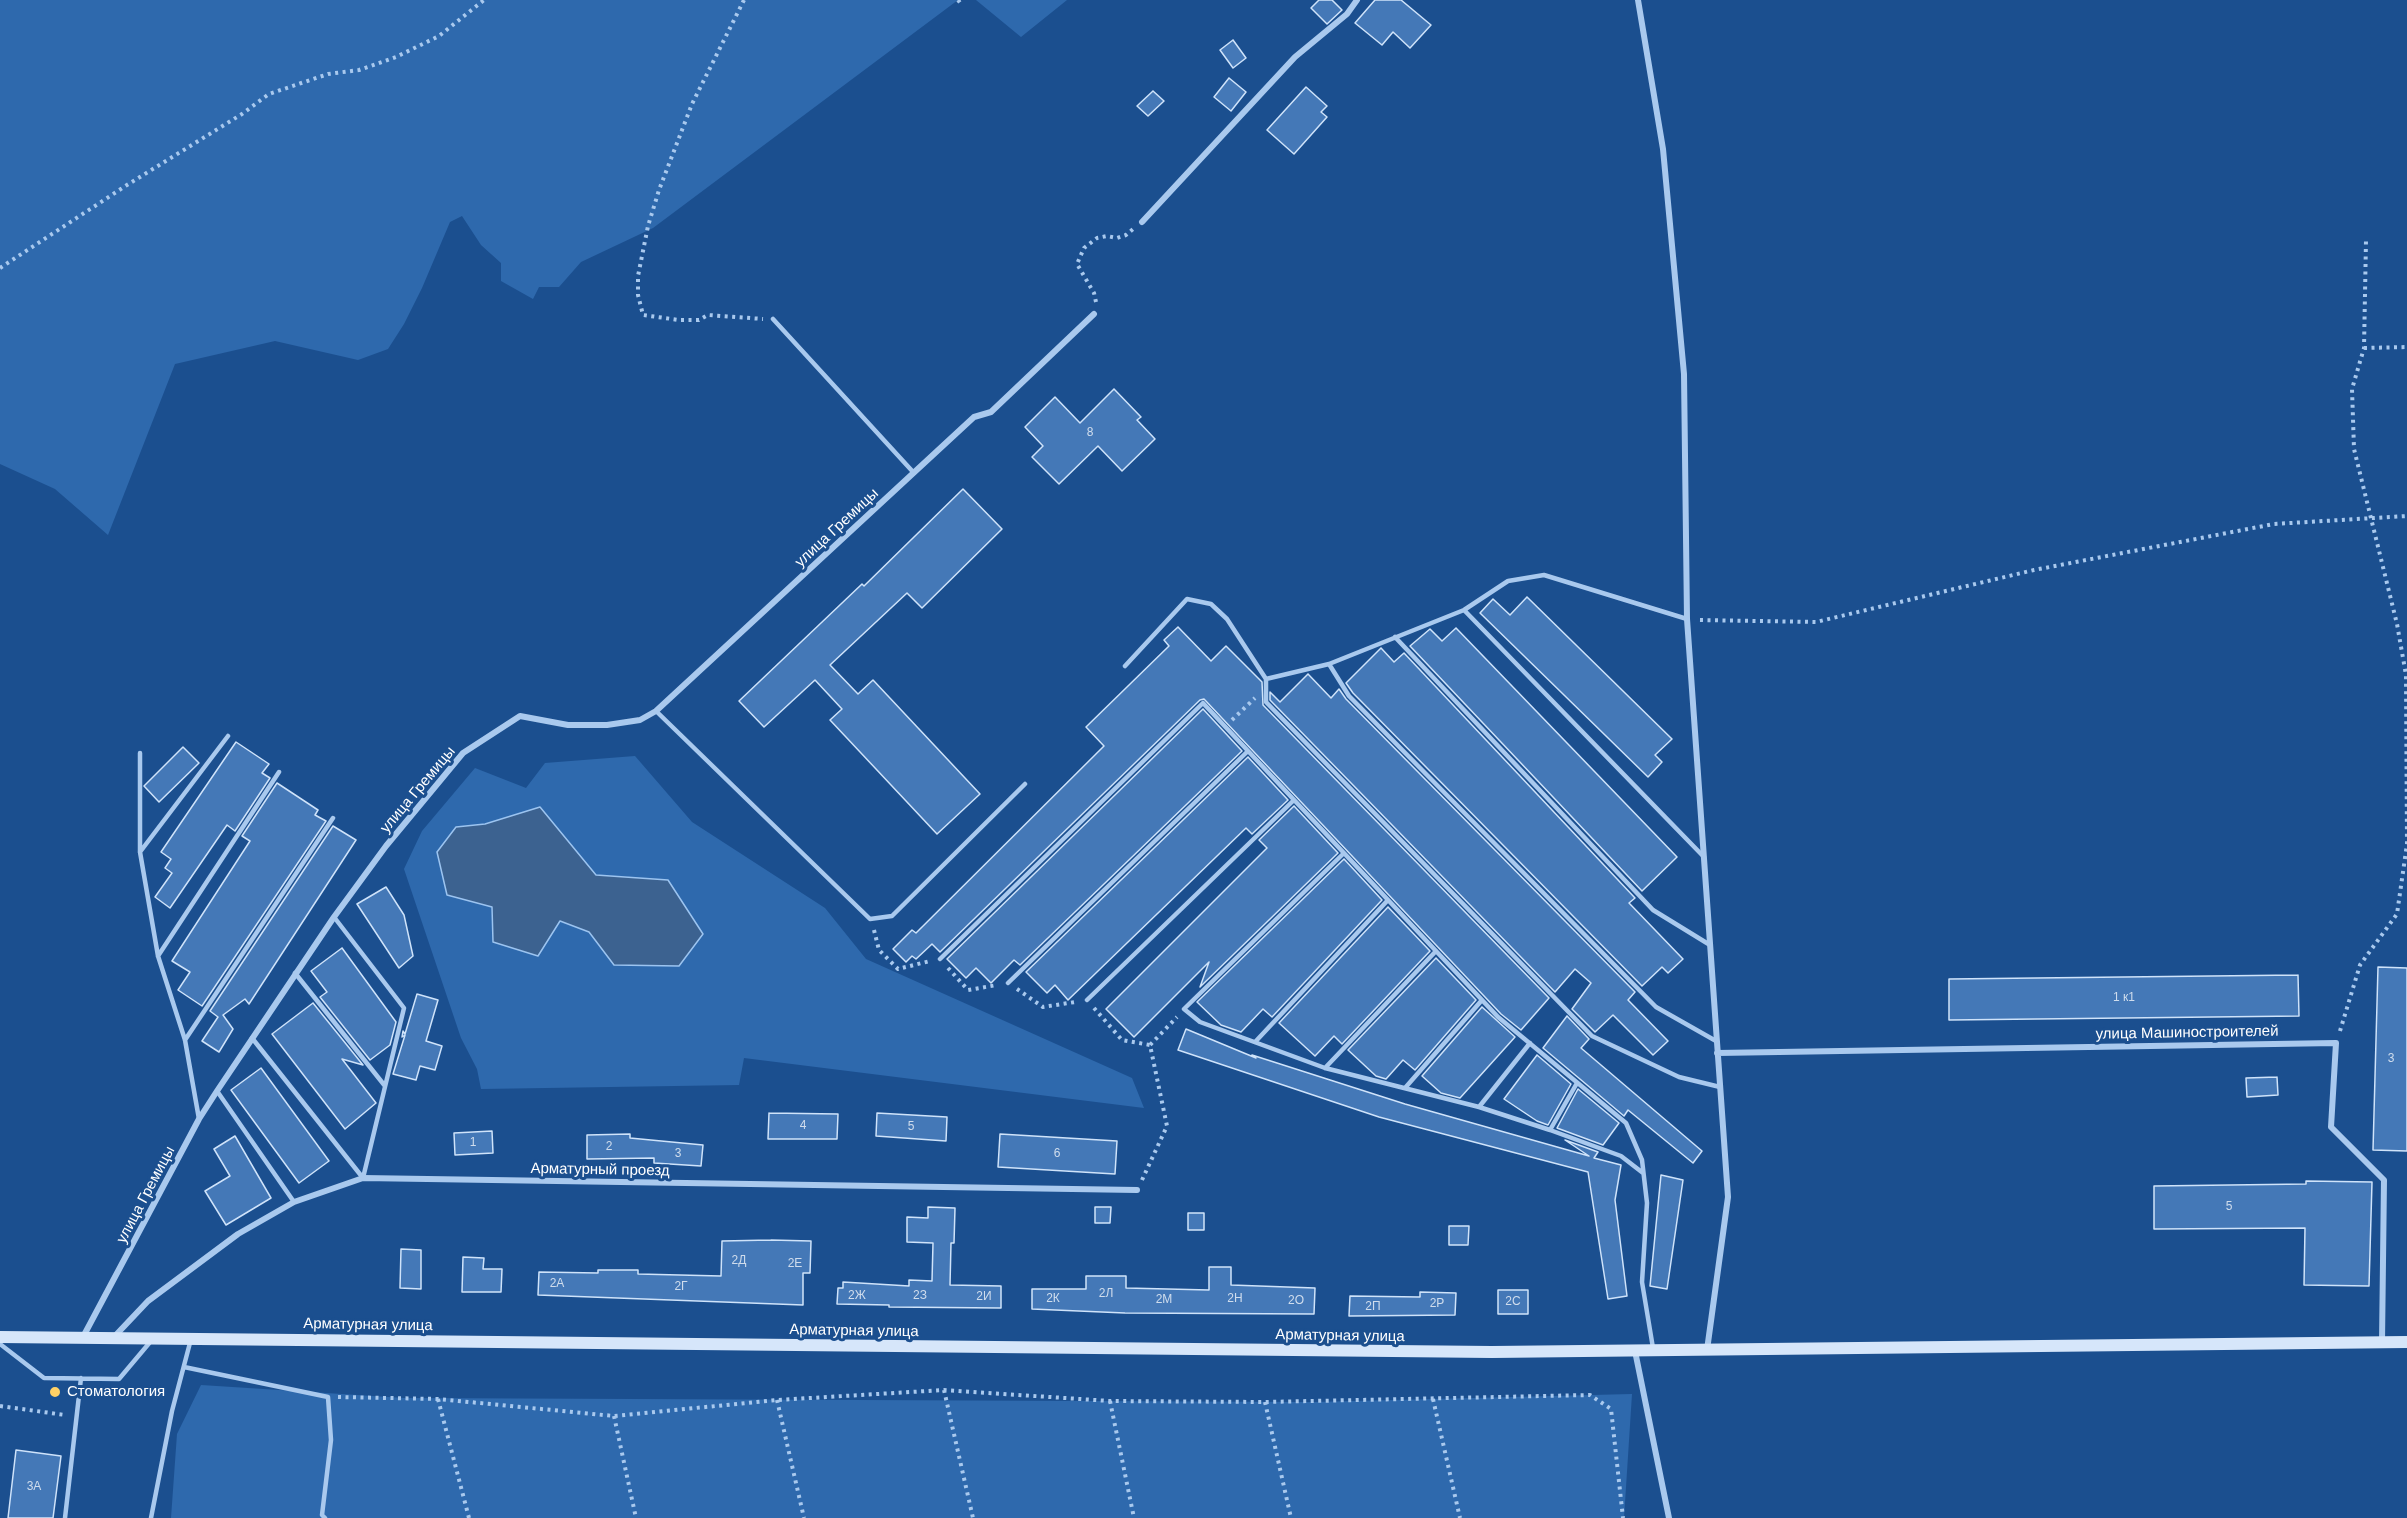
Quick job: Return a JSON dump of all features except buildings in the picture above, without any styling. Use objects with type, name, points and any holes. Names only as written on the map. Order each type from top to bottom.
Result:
[{"type":"street","points":[[1142,222],[1295,57],[1347,14],[1357,0]]},
{"type":"street","points":[[1638,0],[1663,149],[1684,374],[1687,620],[1728,1197],[1707,1350]]},
{"type":"street","name":"улица Гремицы","points":[[83,1338],[199,1119],[217,1091],[334,917],[386,846],[463,753],[520,716],[568,725],[608,725],[640,720],[656,711],[974,417],[991,412],[1094,314]]},
{"type":"street","points":[[2336,1043],[2331,1127],[2384,1180],[2382,1342]]},
{"type":"street","name":"улица Машиностроителей","points":[[1717,1053],[2336,1043]]},
{"type":"street","name":"Арматурный проезд","points":[[113,1338],[148,1301],[238,1234],[294,1202],[363,1178],[1137,1190]]},
{"type":"street","name":"Арматурная улица","points":[[0,1337],[1492,1352],[2407,1342]]},
{"type":"street","points":[[1635,1351],[1670,1518]]},
{"type":"lane","points":[[773,318],[914,472]]},
{"type":"lane","points":[[1266,679],[1329,664],[1464,610],[1508,581],[1544,575],[1687,620]]},
{"type":"lane","points":[[1125,666],[1187,599],[1211,604],[1227,620],[1266,679],[1266,702],[1592,1036],[1679,1077],[1720,1087]]},
{"type":"lane","points":[[1464,610],[1704,857]]},
{"type":"lane","points":[[1395,637],[1653,910],[1710,945]]},
{"type":"lane","points":[[1329,664],[1349,696],[1656,1007],[1716,1041]]},
{"type":"lane","points":[[940,959],[1203,704],[1498,1017],[1626,1123],[1642,1160],[1644,1173],[1647,1203],[1642,1282],[1654,1350]]},
{"type":"lane","points":[[656,711],[870,919],[892,916],[1025,784]]},
{"type":"lane","points":[[140,852],[228,736]]},
{"type":"lane","points":[[1008,982],[1248,751]]},
{"type":"lane","points":[[140,753],[140,852],[158,956],[185,1040],[199,1119]]},
{"type":"lane","points":[[158,956],[279,772]]},
{"type":"lane","points":[[1087,1000],[1294,800]]},
{"type":"lane","points":[[185,1040],[333,818]]},
{"type":"lane","points":[[1344,853],[1184,1010],[1200,1022],[1325,1068],[1479,1107],[1550,1130],[1621,1156],[1644,1173]]},
{"type":"lane","points":[[1256,1041],[1388,900]]},
{"type":"lane","points":[[334,917],[404,1008],[363,1178]]},
{"type":"lane","points":[[1325,1068],[1436,951]]},
{"type":"lane","points":[[295,973],[385,1086]]},
{"type":"lane","points":[[1405,1088],[1482,1000]]},
{"type":"lane","points":[[252,1038],[363,1178]]},
{"type":"lane","points":[[1479,1107],[1530,1043]]},
{"type":"lane","points":[[1550,1130],[1577,1083]]},
{"type":"lane","points":[[217,1091],[294,1202]]},
{"type":"lane","points":[[0,1344],[44,1378],[119,1379],[154,1338]]},
{"type":"lane","points":[[151,1518],[172,1411],[191,1339]]},
{"type":"lane","points":[[184,1367],[328,1397],[331,1440],[322,1515],[325,1518]]},
{"type":"lane","points":[[65,1518],[81,1378]]},
{"type":"path","points":[[0,268],[127,185],[242,114],[269,94],[328,74],[359,70],[396,57],[438,36],[484,0]]},
{"type":"path","points":[[744,0],[692,104],[659,190],[648,226],[638,276],[638,296],[643,315],[699,321],[708,315],[742,319],[773,318]]},
{"type":"path","points":[[1094,314],[1096,302],[1094,293],[1077,264],[1084,248],[1097,238],[1107,236],[1117,238],[1126,235],[1142,222]]},
{"type":"path","points":[[2336,1043],[2360,965],[2397,914],[2406,844],[2406,675],[2397,624],[2354,448],[2352,389],[2364,348],[2366,240]]},
{"type":"path","points":[[2364,348],[2407,347]]},
{"type":"path","points":[[1687,620],[1816,622],[2034,570],[2262,526],[2407,516]]},
{"type":"path","points":[[1226,727],[1266,688]]},
{"type":"path","points":[[1137,1190],[1167,1126],[1150,1045],[1184,1010]]},
{"type":"path","points":[[328,1397],[438,1399],[614,1416],[777,1400],[944,1390],[1110,1401],[1266,1402],[1590,1395],[1611,1409],[1623,1518]]},
{"type":"path","points":[[944,1390],[973,1518]]},
{"type":"path","points":[[438,1399],[469,1518]]},
{"type":"path","points":[[1433,1399],[1460,1518]]},
{"type":"path","points":[[777,1400],[804,1518]]},
{"type":"path","points":[[1110,1401],[1134,1518]]},
{"type":"path","points":[[1266,1402],[1291,1518]]},
{"type":"path","points":[[0,1406],[77,1417]]},
{"type":"path","points":[[614,1416],[636,1518]]},
{"type":"shaded area","points":[[0,0],[958,0],[653,228],[581,262],[559,287],[539,287],[533,299],[501,281],[501,263],[481,245],[462,216],[450,222],[422,288],[404,324],[388,349],[358,360],[275,341],[175,364],[108,535],[55,489],[0,464]]},
{"type":"shaded area","points":[[976,0],[1067,0],[1021,37]]},
{"type":"shaded area","points":[[635,756],[692,822],[825,908],[866,959],[1132,1078],[1144,1108],[744,1058],[739,1085],[481,1089],[477,1069],[461,1038],[404,869],[422,831],[475,768],[526,788],[545,763]],"holes":[[[540,807],[596,875],[629,877],[614,965],[589,932],[560,921],[493,942],[492,907],[456,827],[485,824]]]},
{"type":"shaded area","points":[[540,807],[596,875],[668,880],[703,934],[679,966],[614,965],[589,932],[560,921],[538,956],[493,942],[492,907],[447,895],[437,852],[456,827],[485,824]]},
{"type":"shaded area","points":[[201,1385],[404,1398],[1313,1402],[1632,1394],[1624,1518],[171,1518],[177,1434]]},
{"type":"place","name":"Стоматология","points":[[55,1392]]}]
